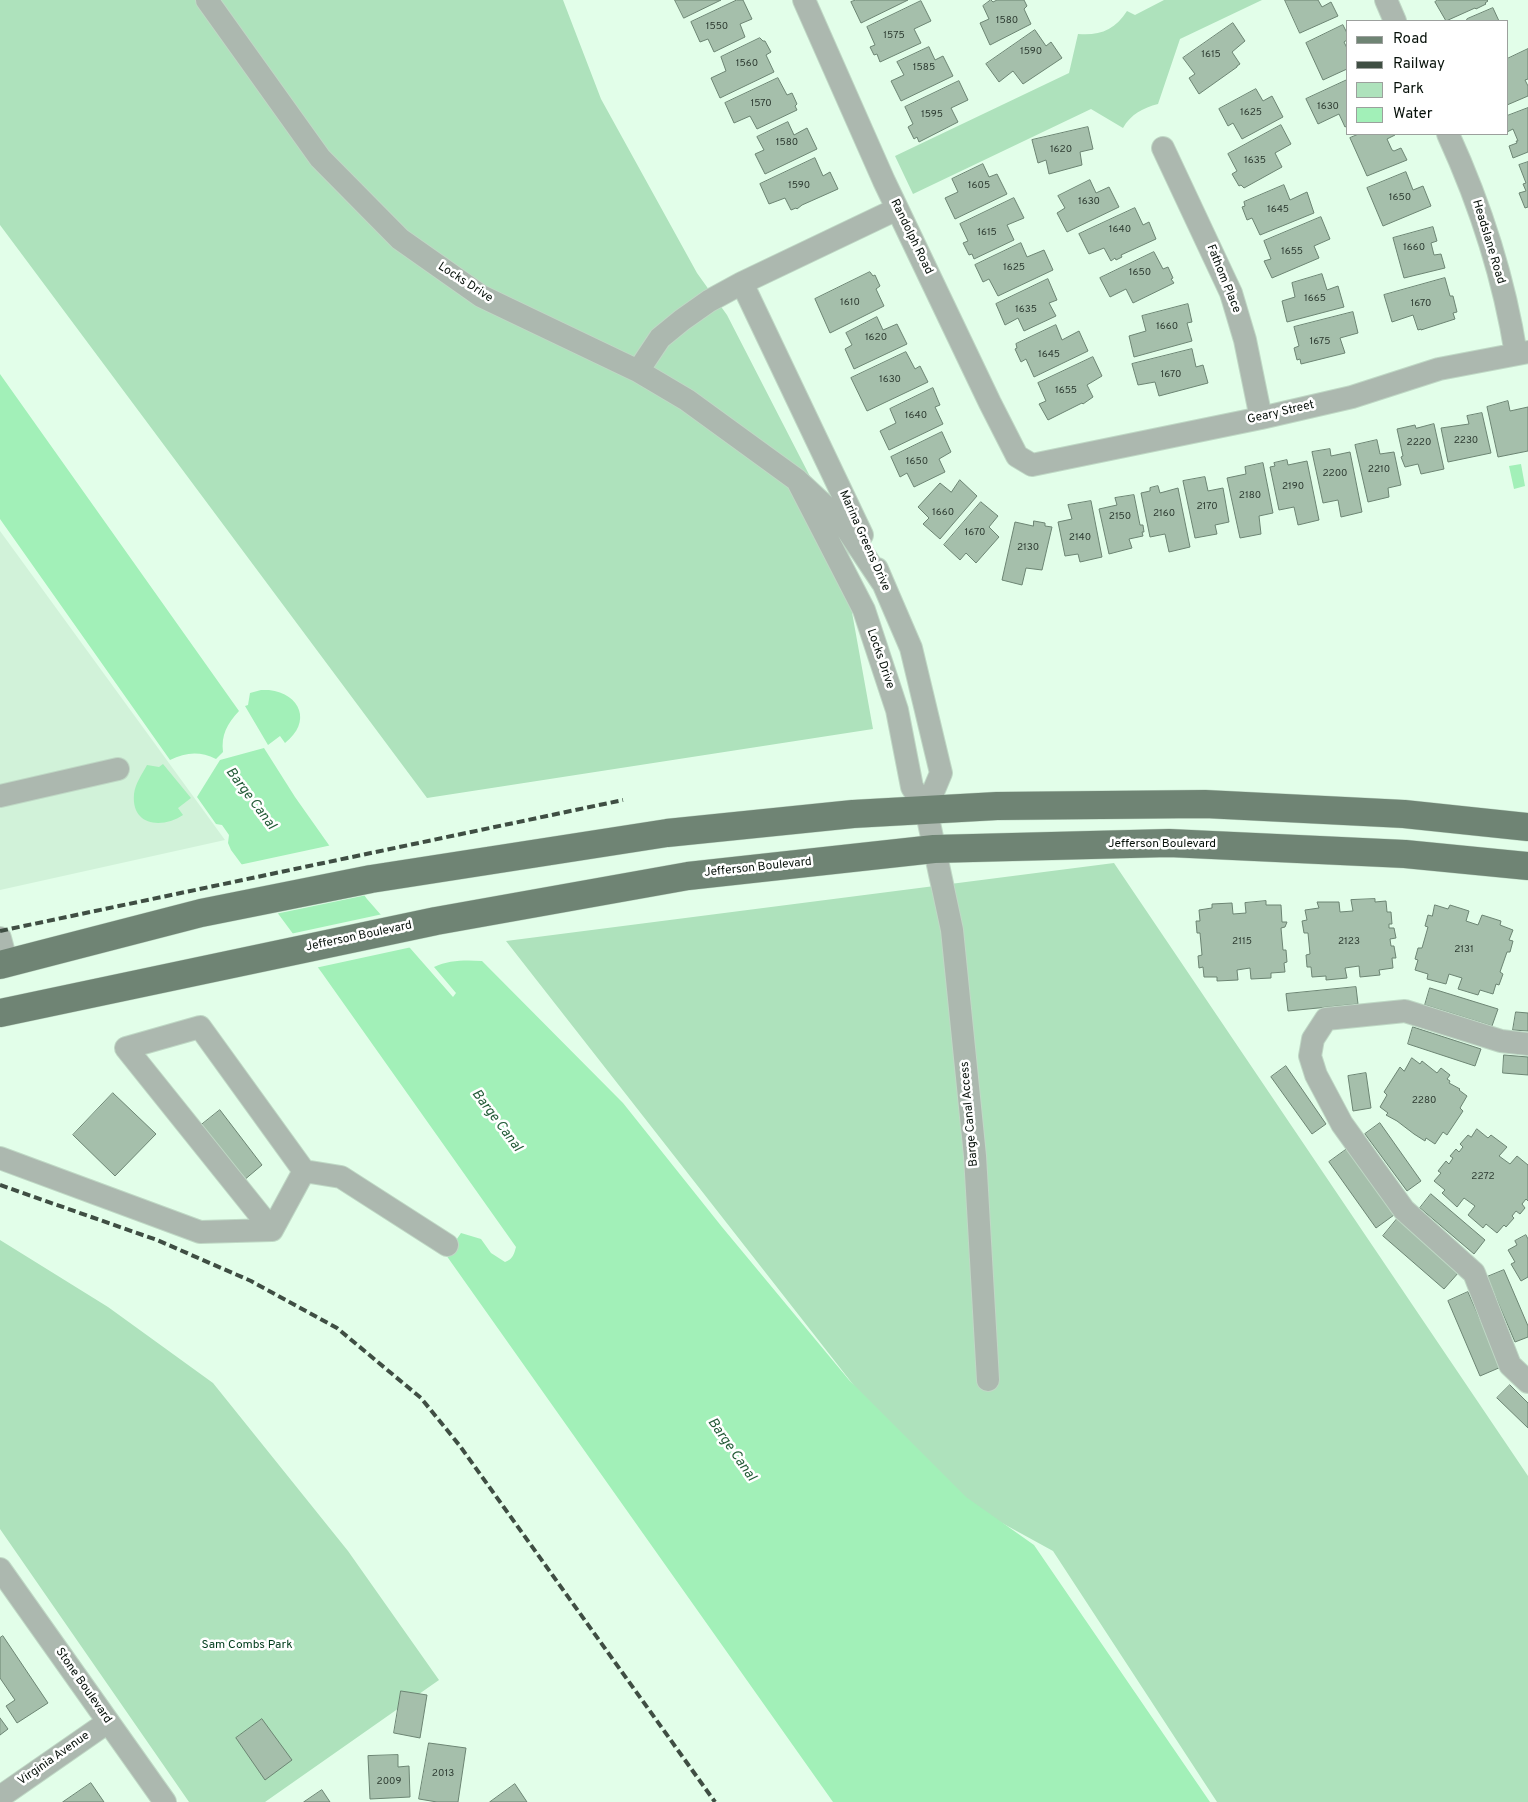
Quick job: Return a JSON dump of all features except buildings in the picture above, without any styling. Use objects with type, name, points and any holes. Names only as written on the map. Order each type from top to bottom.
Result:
[{"type":"main road","points":[[4,964],[201,913],[371,880],[667,833],[852,814],[997,806],[1205,804],[1404,814],[1528,828]]},
{"type":"main road","name":"Jefferson Boulevard","points":[[0,1013],[436,921],[688,876],[934,849],[1169,843],[1405,854],[1528,866]]},
{"type":"street","name":"Locks Drive","points":[[207,0],[320,158],[400,239],[481,296],[638,371],[687,400],[796,480],[842,522],[882,582]]},
{"type":"street","name":"Randolph Road","points":[[804,0],[897,209],[1017,456],[1032,465]]},
{"type":"street","points":[[1386,0],[1395,20]]},
{"type":"street","name":"Headslane Road","points":[[1448,135],[1465,171],[1486,230],[1522,353]]},
{"type":"street","name":"Fathom Place","points":[[1163,148],[1231,293],[1245,340],[1261,418]]},
{"type":"street","points":[[638,371],[660,338],[709,301],[742,283],[897,209]]},
{"type":"street","name":"Marina Greens Drive","points":[[742,283],[856,521],[911,648],[941,773],[926,809]]},
{"type":"street","name":"Geary Street","points":[[1032,465],[1261,418],[1352,397],[1439,369],[1522,353]]},
{"type":"street","name":"Locks Drive","points":[[796,480],[864,610],[897,710],[912,787],[926,809],[934,849]]},
{"type":"street","points":[[0,796],[118,769]]},
{"type":"street","name":"Barge Canal Access","points":[[934,849],[952,930],[975,1156],[988,1380]]},
{"type":"street","points":[[0,938],[4,964]]},
{"type":"street","points":[[1528,1044],[1501,1041],[1405,1011],[1326,1019],[1313,1039],[1310,1056],[1316,1075],[1342,1124],[1404,1210],[1474,1273],[1510,1365],[1528,1382]]},
{"type":"street","points":[[272,1230],[126,1048],[200,1027],[304,1170],[342,1177],[447,1245]]},
{"type":"street","points":[[0,1158],[200,1232],[272,1230]]},
{"type":"street","points":[[272,1230],[304,1170]]},
{"type":"street","name":"Stone Boulevard","points":[[0,1570],[165,1802]]},
{"type":"street","name":"Virginia Avenue","points":[[0,1797],[108,1722]]},
{"type":"shaded area","points":[[0,531],[225,840],[0,890]]},
{"type":"green space","points":[[0,0],[563,0],[601,99],[697,273],[727,315],[837,529],[873,729],[427,798],[0,225]]},
{"type":"green space","points":[[1164,0],[1262,0],[1180,39],[1158,104],[1138,112],[1123,128],[1091,109],[913,194],[895,156],[1069,73],[1078,34],[1100,33],[1117,23],[1127,11],[1135,15]]},
{"type":"green space","points":[[1114,863],[1528,1476],[1528,1802],[1217,1802],[1053,1551],[931,1484],[506,941]]},
{"type":"green space","name":"Sam Combs Park","points":[[0,1240],[108,1307],[213,1383],[348,1551],[439,1680],[265,1802],[189,1802],[0,1529]]},
{"type":"water","points":[[0,374],[239,711],[231,720],[226,730],[223,740],[223,752],[216,759],[193,754],[182,755],[170,760],[0,519]]},
{"type":"water","points":[[1521,464],[1525,486],[1514,489],[1509,466]]},
{"type":"water","points":[[269,690],[289,697],[299,710],[298,726],[285,743],[280,736],[268,745],[245,706],[248,705],[250,693]]},
{"type":"water","name":"Barge Canal","points":[[264,748],[295,797],[367,899],[453,997],[456,993],[434,967],[457,961],[482,961],[623,1103],[722,1227],[849,1380],[966,1497],[1034,1545],[1210,1802],[833,1802],[446,1255],[461,1233],[481,1239],[491,1253],[505,1262],[514,1254],[516,1247],[322,973],[231,850],[228,843],[229,835],[222,825],[216,824],[197,797],[220,760]]},
{"type":"water","points":[[163,764],[191,798],[178,808],[183,815],[166,822],[150,822],[137,813],[134,805],[134,794],[139,779],[147,765],[159,767]]},
{"type":"pier","points":[[332,845],[367,895],[275,914],[239,865]]},
{"type":"pier","points":[[383,914],[412,947],[315,968],[290,934]]},
{"type":"railway","points":[[0,931],[623,800]]},
{"type":"railway","points":[[0,1185],[157,1240],[251,1281],[337,1328],[421,1398],[460,1446],[715,1802]]}]
